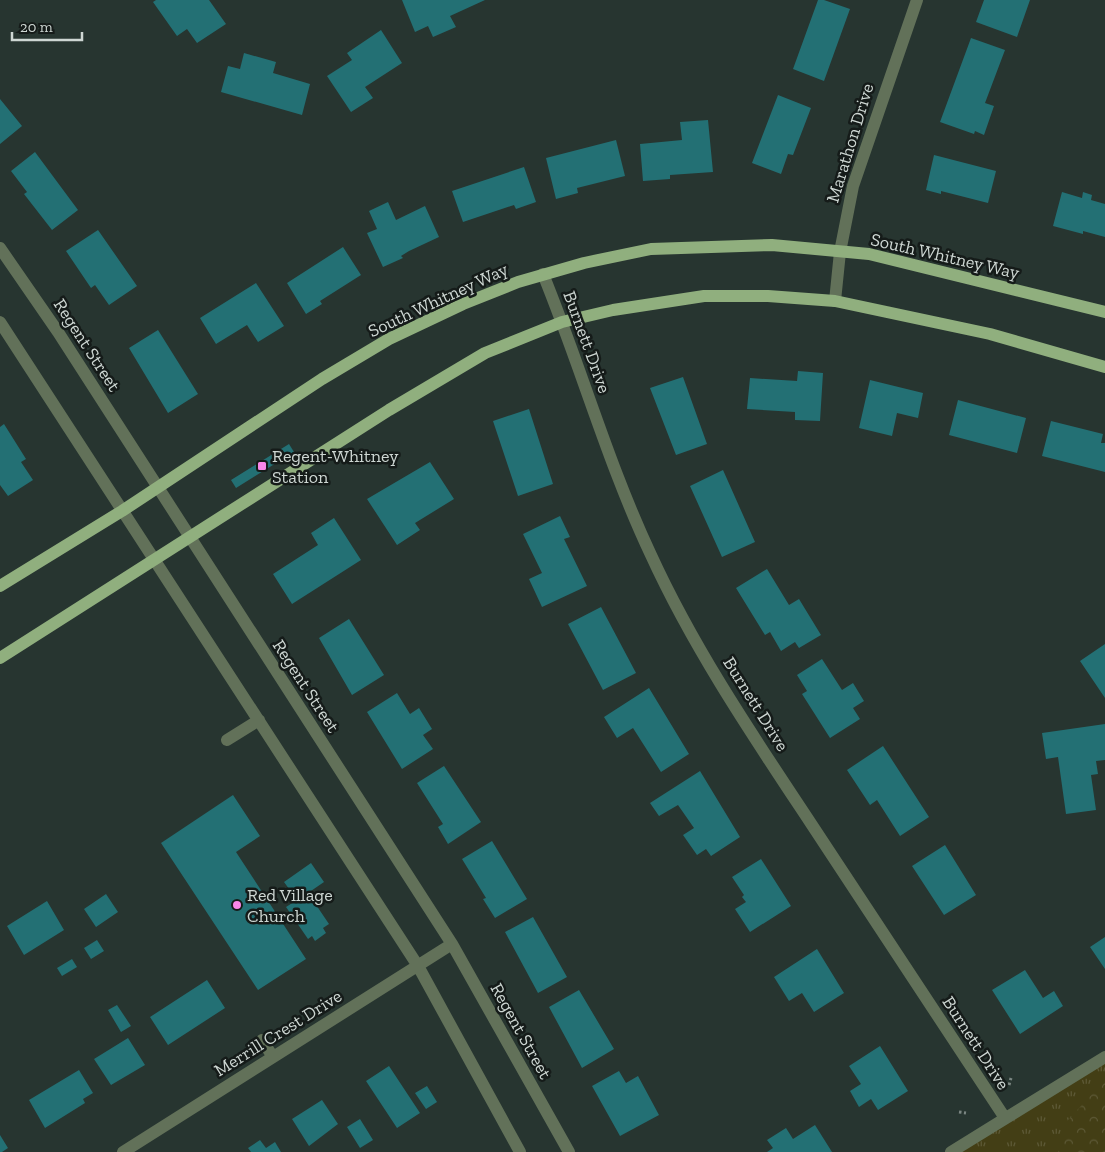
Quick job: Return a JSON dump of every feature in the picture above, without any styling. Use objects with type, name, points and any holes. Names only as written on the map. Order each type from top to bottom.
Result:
[{"type":"main road","name":"South Whitney Way","points":[[0,586],[122,511],[322,379],[389,339],[463,304],[543,274],[584,263],[651,250],[772,245],[869,254],[1105,312]]},
{"type":"main road","points":[[0,658],[155,561],[388,410],[484,353],[562,322],[613,310],[704,296],[768,296],[835,301],[990,334],[1105,367]]},
{"type":"street","name":"Marathon Drive","points":[[835,301],[840,252],[853,186],[917,0]]},
{"type":"street","name":"Regent Street","points":[[0,248],[58,332],[452,944],[569,1152]]},
{"type":"street","name":"Burnett Drive","points":[[543,274],[623,490],[651,556],[681,614],[747,726],[1004,1118]]},
{"type":"street","points":[[0,322],[418,966],[520,1152]]},
{"type":"street","points":[[227,740],[258,720]]},
{"type":"street","name":"Merrill Crest Drive","points":[[123,1152],[452,944]]},
{"type":"street","points":[[262,1040],[273,1057]]},
{"type":"street","points":[[951,1152],[1105,1056]]},
{"type":"path","points":[[1009,1085],[1011,1078]]},
{"type":"path","points":[[958,1112],[966,1113]]},
{"type":"green space","points":[[1105,1057],[1105,1152],[951,1152]]},
{"type":"green space","points":[[1105,1080],[1105,1152],[1058,1152],[1068,1120]]},
{"type":"building","points":[[156,0],[209,0],[226,24],[197,43],[187,29],[177,36],[153,2]]},
{"type":"building","points":[[402,0],[485,0],[450,16],[456,27],[433,37],[428,26],[415,32]]},
{"type":"building","points":[[818,0],[824,0],[850,9],[824,81],[793,69]]},
{"type":"building","points":[[984,0],[1030,0],[1017,37],[976,22]]},
{"type":"building","points":[[381,30],[402,63],[365,87],[373,98],[351,112],[327,76],[352,60],[347,53]]},
{"type":"building","points":[[971,38],[1005,50],[985,103],[994,106],[984,135],[975,131],[974,134],[940,122]]},
{"type":"building","points":[[244,53],[276,62],[273,73],[310,84],[302,115],[221,92],[228,66],[240,69]]},
{"type":"building","points":[[778,95],[811,108],[793,155],[788,154],[781,174],[752,163]]},
{"type":"building","points":[[0,99],[22,126],[0,144]]},
{"type":"building","points":[[708,120],[713,172],[670,175],[670,179],[643,181],[640,144],[682,140],[680,122]]},
{"type":"building","points":[[616,140],[625,176],[577,188],[578,193],[556,199],[546,158]]},
{"type":"building","points":[[35,152],[78,210],[52,230],[24,194],[27,192],[11,171]]},
{"type":"building","points":[[934,155],[996,171],[988,203],[941,191],[941,194],[926,190]]},
{"type":"building","points":[[524,167],[536,202],[516,209],[514,205],[463,222],[452,191]]},
{"type":"building","points":[[1062,192],[1082,198],[1083,192],[1092,195],[1091,200],[1105,204],[1105,237],[1083,231],[1083,234],[1053,226]]},
{"type":"building","points":[[388,202],[396,220],[425,206],[439,237],[409,251],[401,256],[403,258],[383,267],[367,233],[377,229],[369,211]]},
{"type":"building","points":[[98,230],[137,286],[109,305],[95,285],[91,288],[66,251]]},
{"type":"building","points":[[343,247],[361,275],[320,301],[322,304],[306,314],[287,283]]},
{"type":"building","points":[[256,283],[284,326],[258,342],[247,325],[216,344],[200,318]]},
{"type":"building","points":[[158,330],[198,394],[168,413],[129,348]]},
{"type":"building","points":[[798,371],[823,373],[820,421],[795,420],[795,412],[747,409],[750,378],[797,381]]},
{"type":"building","points":[[683,377],[707,444],[676,455],[650,388]]},
{"type":"building","points":[[870,380],[923,393],[918,418],[897,413],[892,436],[859,428]]},
{"type":"building","points":[[958,400],[1026,418],[1017,453],[949,435]]},
{"type":"building","points":[[529,409],[553,484],[518,496],[493,421]]},
{"type":"building","points":[[1051,421],[1103,434],[1101,443],[1105,443],[1105,472],[1042,456]]},
{"type":"building","points":[[4,424],[26,459],[21,462],[33,480],[8,496],[0,485],[0,427]]},
{"type":"building","name":"Regent-Whitney Station","points":[[289,444],[294,452],[236,488],[231,480]]},
{"type":"building","points":[[430,462],[454,499],[415,523],[420,530],[397,545],[367,499]]},
{"type":"building","points":[[723,470],[755,542],[722,557],[690,486]]},
{"type":"building","points":[[560,516],[570,537],[564,539],[587,586],[542,607],[529,579],[542,573],[523,534]]},
{"type":"building","points":[[334,518],[361,560],[292,604],[273,574],[318,545],[311,533]]},
{"type":"building","points":[[767,569],[789,605],[799,599],[821,635],[799,648],[795,642],[781,651],[770,632],[765,635],[736,588]]},
{"type":"building","points":[[601,607],[636,673],[603,690],[568,624]]},
{"type":"building","points":[[349,619],[384,675],[352,695],[319,638]]},
{"type":"building","points":[[1105,644],[1105,698],[1080,661]]},
{"type":"building","points":[[822,659],[842,690],[853,683],[864,701],[853,708],[860,719],[830,738],[802,694],[807,691],[797,675]]},
{"type":"building","points":[[649,688],[689,754],[661,772],[633,728],[617,738],[604,717]]},
{"type":"building","points":[[397,693],[410,714],[419,708],[432,729],[423,735],[433,749],[402,769],[367,712]]},
{"type":"building","points":[[1105,724],[1105,760],[1096,761],[1098,774],[1091,775],[1096,810],[1066,814],[1058,757],[1046,759],[1042,733]]},
{"type":"building","points":[[883,746],[929,817],[900,836],[877,800],[870,805],[847,770]]},
{"type":"building","points":[[444,766],[481,822],[448,844],[438,827],[443,824],[417,783]]},
{"type":"building","points":[[700,771],[740,837],[711,856],[706,849],[697,855],[683,835],[694,828],[678,805],[659,816],[650,803]]},
{"type":"building","name":"Red Village Church","points":[[233,795],[260,836],[236,852],[306,959],[258,990],[161,843]]},
{"type":"building","points":[[492,841],[527,899],[495,918],[483,899],[486,898],[462,859]]},
{"type":"building","points":[[945,845],[976,895],[944,915],[912,866]]},
{"type":"building","points":[[761,859],[791,906],[750,932],[735,909],[746,902],[742,897],[744,895],[732,877]]},
{"type":"building","points":[[311,863],[324,882],[308,893],[329,924],[323,928],[326,933],[315,941],[312,936],[308,939],[286,907],[297,900],[284,882]]},
{"type":"building","points":[[106,894],[118,912],[96,927],[84,909]]},
{"type":"building","points":[[47,901],[64,930],[24,955],[7,926]]},
{"type":"building","points":[[533,917],[567,977],[538,993],[505,932]]},
{"type":"building","points":[[1105,937],[1105,969],[1090,947]]},
{"type":"building","points":[[97,940],[104,951],[91,959],[84,948]]},
{"type":"building","points":[[817,949],[844,993],[814,1012],[802,993],[789,1001],[774,977]]},
{"type":"building","points":[[72,959],[77,967],[62,976],[57,968]]},
{"type":"building","points":[[1025,970],[1043,998],[1054,991],[1063,1006],[1020,1034],[992,990]]},
{"type":"building","points":[[207,980],[225,1008],[168,1045],[150,1017]]},
{"type":"building","points":[[579,990],[614,1049],[582,1068],[549,1007]]},
{"type":"building","points":[[117,1005],[131,1026],[121,1032],[108,1010]]},
{"type":"building","points":[[128,1038],[145,1065],[111,1085],[94,1059]]},
{"type":"building","points":[[880,1046],[908,1091],[878,1110],[871,1099],[859,1107],[850,1091],[861,1084],[849,1066]]},
{"type":"building","points":[[389,1066],[420,1113],[397,1128],[366,1081]]},
{"type":"building","points":[[79,1070],[93,1093],[83,1099],[85,1103],[45,1128],[29,1100]]},
{"type":"building","points":[[619,1071],[626,1083],[638,1076],[659,1115],[620,1136],[592,1086]]},
{"type":"building","points":[[427,1086],[437,1102],[426,1109],[415,1093]]},
{"type":"building","points":[[322,1100],[338,1124],[309,1146],[292,1119]]},
{"type":"building","points":[[360,1119],[373,1140],[360,1148],[347,1127]]},
{"type":"building","points":[[815,1125],[832,1152],[767,1152],[773,1148],[767,1140],[786,1128],[793,1139]]},
{"type":"building","points":[[0,1135],[8,1148],[2,1152],[0,1152]]},
{"type":"building","points":[[260,1140],[266,1148],[275,1142],[281,1152],[251,1152],[248,1148]]},
{"type":"place","name":"Regent-Whitney Station","points":[[262,466]]},
{"type":"place","name":"Red Village Church","points":[[237,905]]}]
